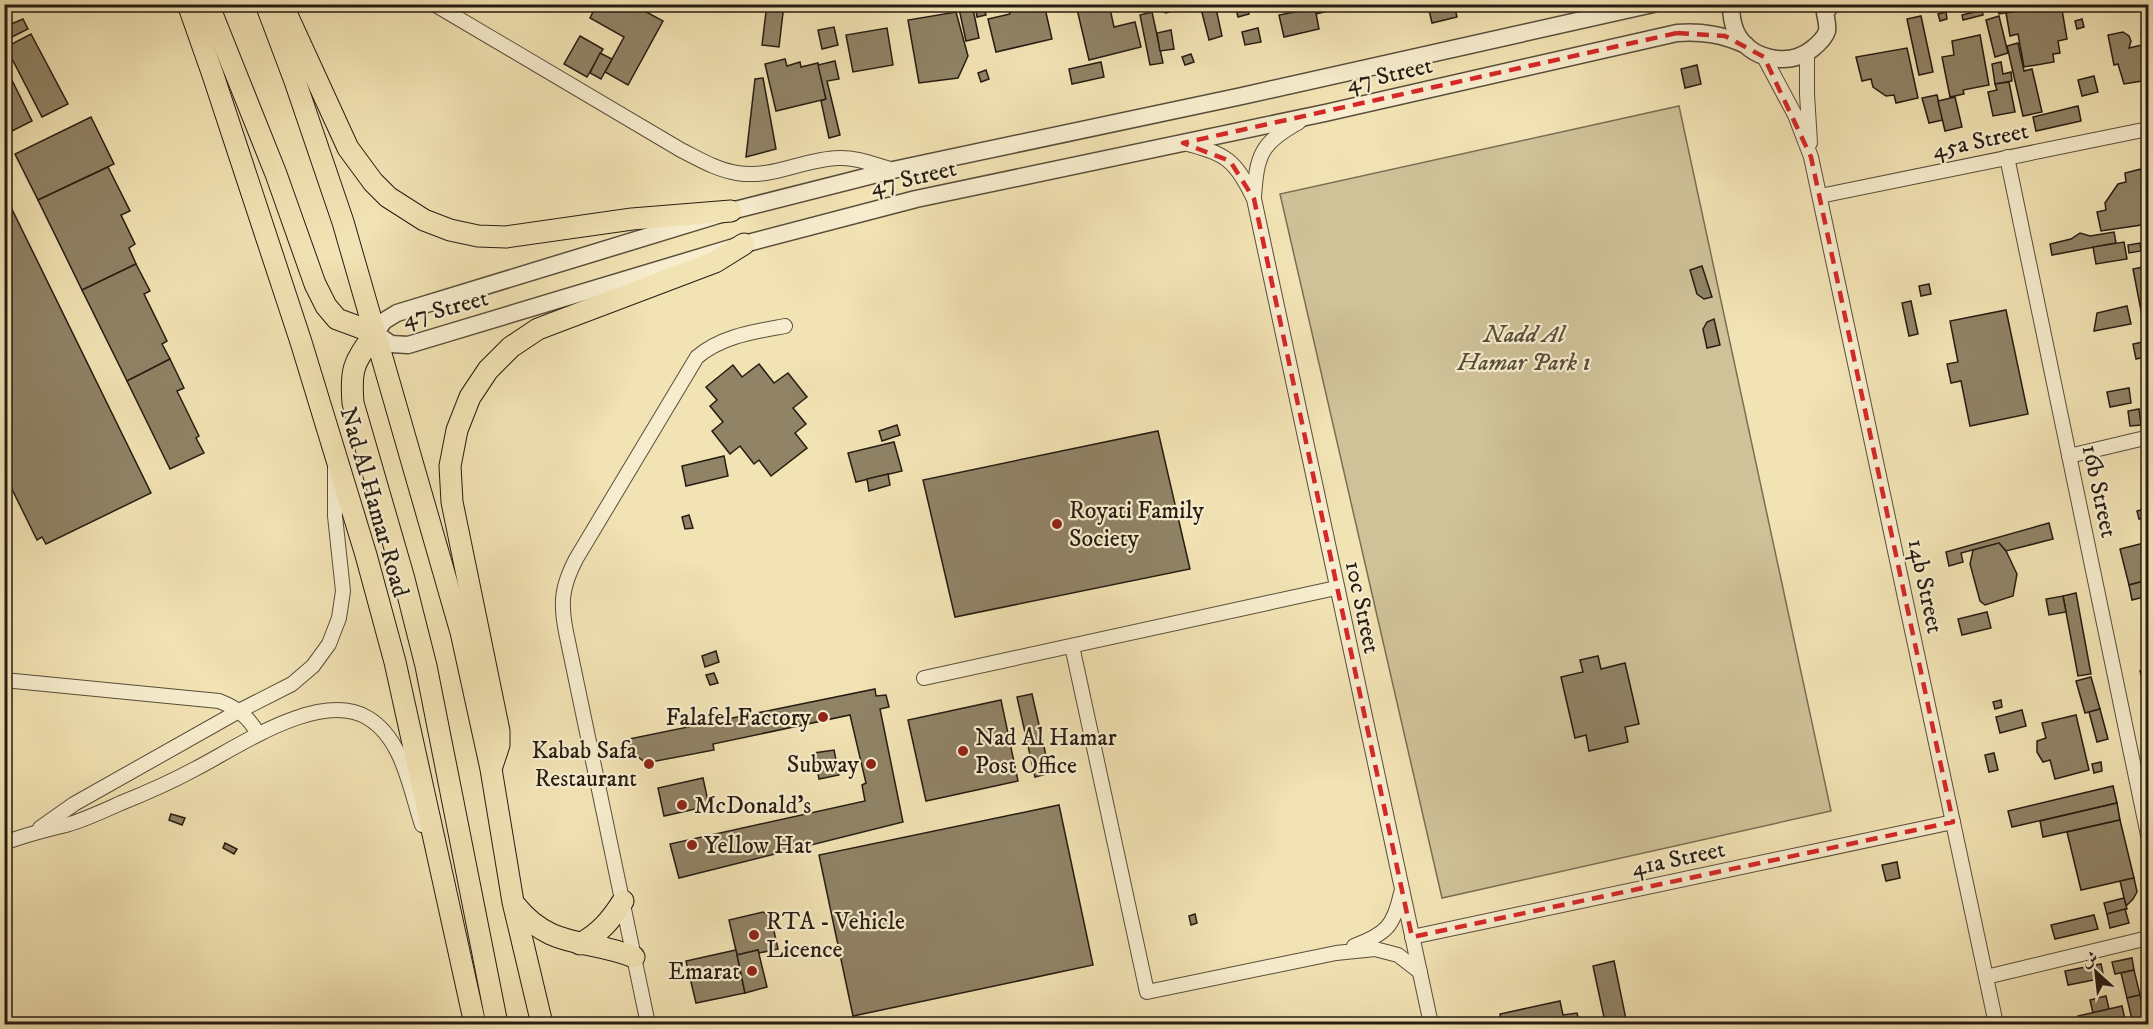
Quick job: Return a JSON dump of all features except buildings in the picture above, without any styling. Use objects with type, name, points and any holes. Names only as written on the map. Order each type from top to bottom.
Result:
[{"type":"main road","name":"Nad Al Hamar Road","points":[[188,4],[337,458],[366,555],[395,662],[475,1024]]},
{"type":"main road","points":[[208,4],[326,306],[337,319],[375,333],[354,365],[351,382],[353,403],[405,579],[426,666],[497,1024]]},
{"type":"main road","name":"Nad Al Hamar Road","points":[[266,4],[320,152],[461,632],[491,769],[513,902],[542,1024]]},
{"type":"main road","points":[[282,4],[338,129],[359,166],[388,197],[424,220],[450,230],[478,236],[506,237],[632,219],[730,211]]},
{"type":"main road","points":[[491,769],[498,751],[499,731],[452,502],[450,466],[457,430],[470,397],[488,370],[511,347],[538,329],[715,262],[744,244]]},
{"type":"main road","points":[[580,944],[605,927],[622,901]]},
{"type":"main road","points":[[513,902],[523,915],[542,930],[564,940],[608,948],[634,957]]},
{"type":"street","points":[[434,4],[681,150],[718,168],[737,173],[756,174],[837,158],[865,161],[892,170]]},
{"type":"street","name":"47 Street","points":[[1653,4],[1253,94],[892,170],[730,211],[397,313],[384,321],[375,333],[391,344],[408,345],[744,244],[916,200],[1310,116],[1677,33],[1709,33],[1725,36],[1746,45]]},
{"type":"street","points":[[1731,4],[1732,19],[1737,33],[1746,45],[1764,57],[1778,59],[1793,58],[1807,53],[1818,44],[1827,32],[1832,7]]},
{"type":"street","name":"14b Street","points":[[1807,53],[1811,157]]},
{"type":"street","name":"14b Street","points":[[1764,57],[1790,105],[1811,157],[1996,1024]]},
{"type":"street","name":"10c Street","points":[[1254,199],[1258,163],[1263,150],[1283,131],[1310,116]]},
{"type":"street","name":"45a Street","points":[[1820,196],[2148,129]]},
{"type":"street","name":"10c Street","points":[[1183,143],[1218,153],[1230,161],[1239,171],[1254,199],[1431,1024]]},
{"type":"street","name":"16b Street","points":[[2007,157],[2148,835]]},
{"type":"street","points":[[648,1024],[562,614],[562,594],[567,576],[697,357],[722,340],[785,326]]},
{"type":"street","points":[[2069,456],[2145,438]]},
{"type":"street","points":[[36,831],[74,804],[239,711],[292,684],[313,666],[329,644],[339,618],[343,591],[333,496],[337,458]]},
{"type":"street","points":[[924,678],[1336,588]]},
{"type":"street","points":[[1072,646],[1147,992],[1336,952],[1374,949],[1398,955],[1420,972]]},
{"type":"street","points":[[4,680],[208,699],[230,705],[239,711],[254,725],[258,734]]},
{"type":"street","points":[[4,843],[36,831],[67,825],[148,792],[258,734],[299,717],[332,710],[349,710],[381,727],[392,741],[400,758],[449,907]]},
{"type":"street","name":"41a Street","points":[[1412,937],[1953,822]]},
{"type":"street","points":[[1336,952],[1378,936],[1387,928],[1395,918],[1402,888]]},
{"type":"street","points":[[1986,977],[2148,938]]},
{"type":"highlighted area","points":[[1677,33],[1725,36],[1764,57],[1811,157],[1953,822],[1412,937],[1254,199],[1230,161],[1183,143]]},
{"type":"green space","name":"Nadd Al Hamar Park 1","points":[[1679,106],[1831,811],[1442,898],[1280,194]]},
{"type":"place","name":"Royati Family Society","points":[[1057,524]]},
{"type":"place","name":"Falafel Factory","points":[[823,717]]},
{"type":"place","name":"Nad Al Hamar Post Office","points":[[963,751]]},
{"type":"place","name":"Kabab Safa Restaurant","points":[[649,764]]},
{"type":"place","name":"Subway","points":[[871,764]]},
{"type":"place","name":"McDonald's","points":[[682,805]]},
{"type":"place","name":"Yellow Hat","points":[[692,845]]},
{"type":"place","name":"RTA - Vehicle Licence","points":[[754,935]]},
{"type":"place","name":"Emarat","points":[[752,971]]}]
